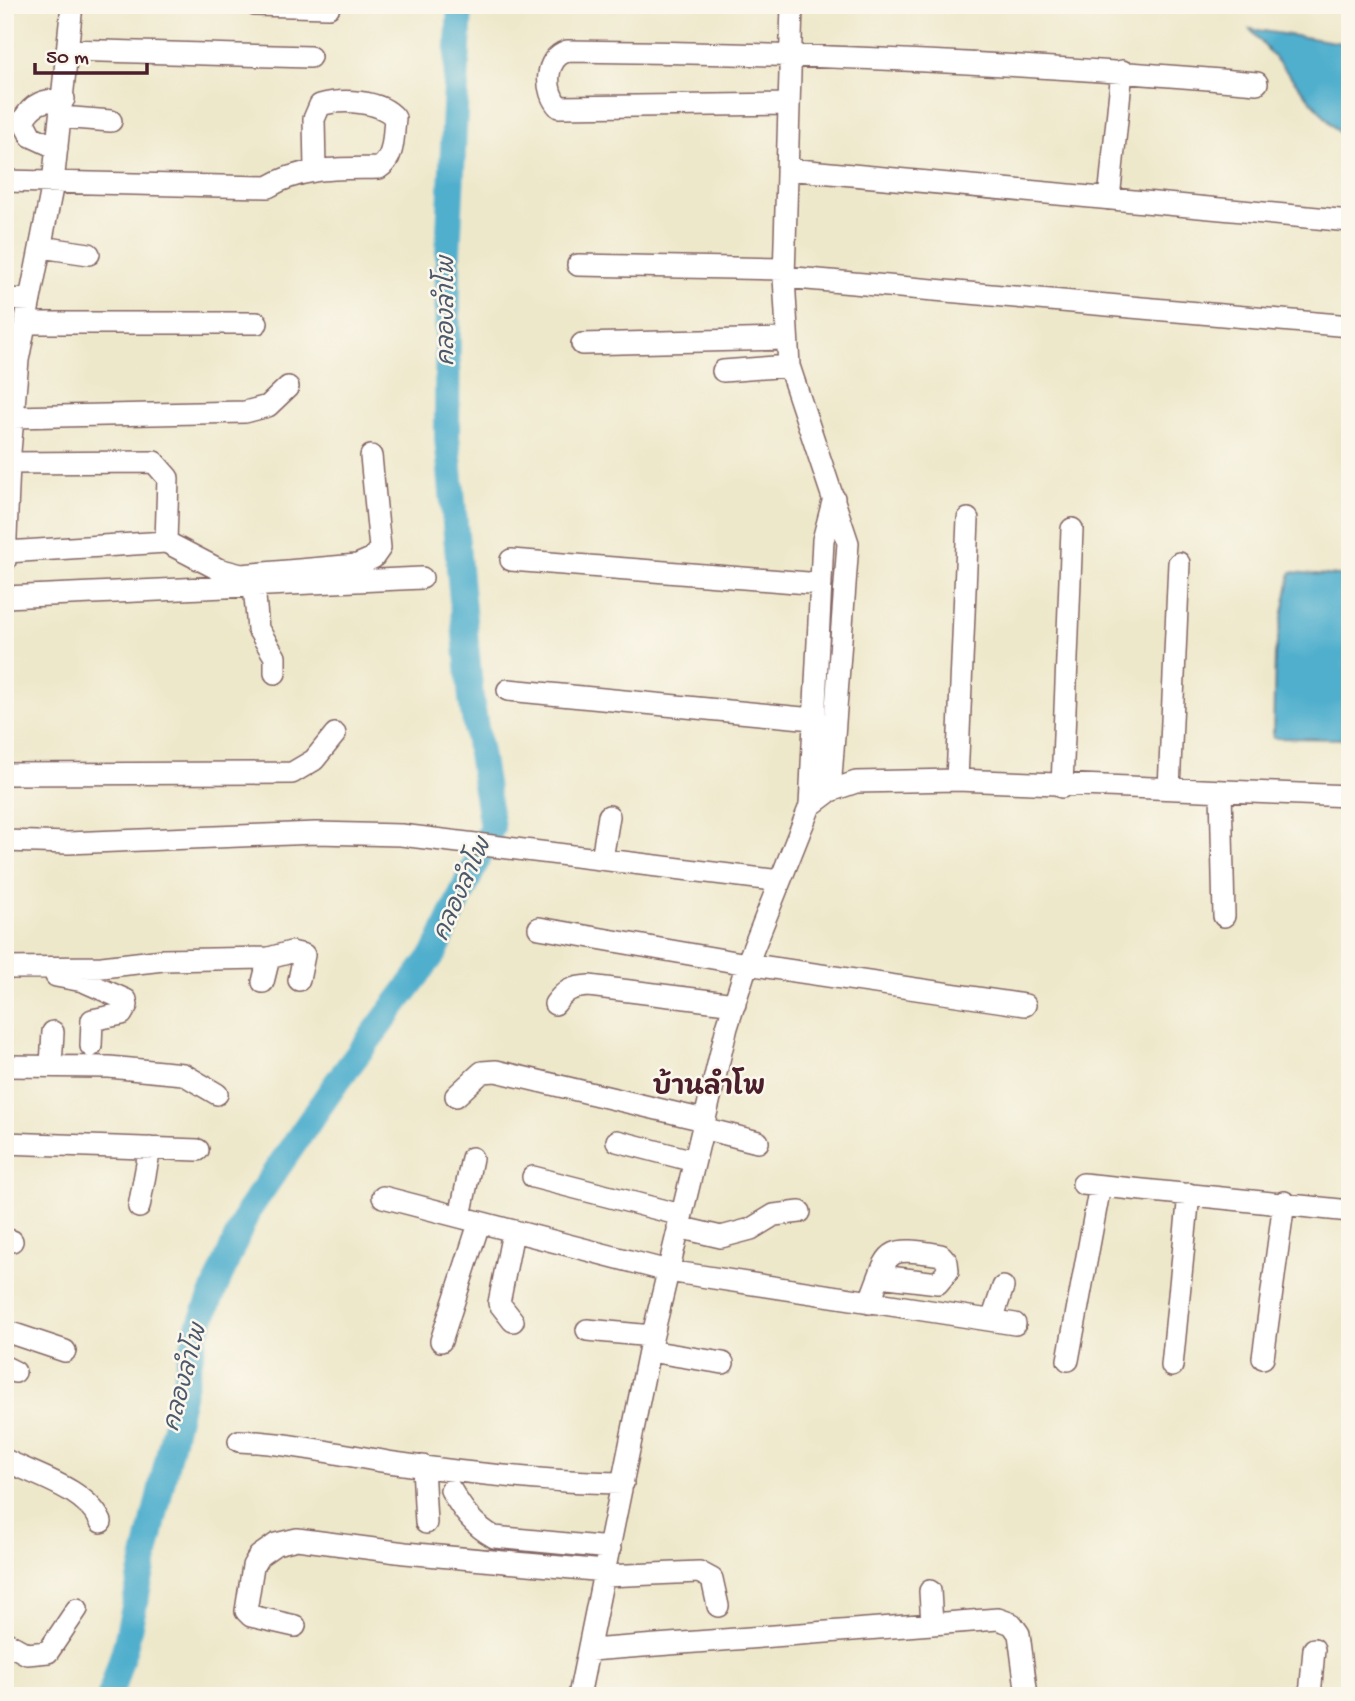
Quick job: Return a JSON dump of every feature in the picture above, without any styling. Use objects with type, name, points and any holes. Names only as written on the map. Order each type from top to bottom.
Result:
[{"type":"street","points":[[5,561],[13,417],[12,360],[25,323],[53,183],[72,5]]},
{"type":"street","points":[[256,5],[329,7]]},
{"type":"street","points":[[792,5],[784,273],[789,366],[848,543],[830,791]]},
{"type":"street","points":[[69,50],[310,57]]},
{"type":"street","points":[[789,104],[559,107],[551,99],[550,62],[558,54],[567,51],[790,53],[1122,71],[1257,83]]},
{"type":"street","points":[[1109,199],[1122,71]]},
{"type":"street","points":[[57,148],[31,136],[23,121],[28,110],[38,103],[111,121]]},
{"type":"street","points":[[5,181],[268,187],[285,177],[315,170],[379,168],[388,162],[395,118],[389,110],[375,104],[320,105],[314,119],[315,170]]},
{"type":"street","points":[[787,169],[1350,221]]},
{"type":"street","points":[[41,247],[89,254]]},
{"type":"street","points":[[578,265],[784,273],[1350,326]]},
{"type":"street","points":[[5,299],[30,300]]},
{"type":"street","points":[[25,323],[257,323]]},
{"type":"street","points":[[582,344],[787,339]]},
{"type":"street","points":[[723,372],[789,366]]},
{"type":"street","points":[[13,417],[246,412],[268,406],[288,387]]},
{"type":"street","points":[[6,552],[166,542],[218,569],[242,575],[357,565],[373,558],[380,548],[371,456]]},
{"type":"street","points":[[9,463],[154,462],[168,478],[166,542]]},
{"type":"street","points":[[579,1696],[651,1344],[703,1124],[747,964],[810,806],[823,540],[834,498]]},
{"type":"street","points":[[957,780],[968,519]]},
{"type":"street","points":[[1062,787],[1072,529]]},
{"type":"street","points":[[511,560],[821,584]]},
{"type":"street","points":[[1169,789],[1179,563]]},
{"type":"street","points":[[5,597],[422,579]]},
{"type":"street","points":[[254,586],[258,629],[275,657],[275,673]]},
{"type":"street","points":[[508,690],[813,719]]},
{"type":"street","points":[[5,774],[292,773],[314,760],[335,734]]},
{"type":"street","points":[[810,806],[830,791],[856,782],[957,780],[1062,787],[1350,796]]},
{"type":"street","points":[[1221,791],[1224,916]]},
{"type":"street","points":[[602,859],[609,816]]},
{"type":"street","points":[[5,841],[68,844],[316,833],[401,835],[780,881]]},
{"type":"street","points":[[539,928],[747,964],[1025,1005]]},
{"type":"street","points":[[5,968],[102,967],[163,960],[270,958],[291,952],[302,953],[299,981]]},
{"type":"street","points":[[263,982],[270,958]]},
{"type":"street","points":[[5,975],[62,976],[123,997],[127,1005],[122,1014],[92,1020]]},
{"type":"street","points":[[555,1004],[564,992],[574,986],[589,985],[735,1004]]},
{"type":"street","points":[[91,1046],[93,986]]},
{"type":"street","points":[[51,1065],[53,1032]]},
{"type":"street","points":[[5,1066],[51,1065],[183,1074],[217,1094]]},
{"type":"street","points":[[456,1096],[482,1073],[496,1071],[703,1124],[758,1142]]},
{"type":"street","points":[[617,1141],[694,1161]]},
{"type":"street","points":[[5,1143],[198,1150]]},
{"type":"street","points":[[139,1207],[150,1148]]},
{"type":"street","points":[[460,1217],[471,1158]]},
{"type":"street","points":[[533,1177],[679,1221],[721,1237],[751,1229],[774,1216],[800,1212]]},
{"type":"street","points":[[1068,1360],[1092,1185],[1284,1202],[1350,1211]]},
{"type":"street","points":[[1172,1366],[1189,1194]]},
{"type":"street","points":[[383,1196],[666,1276]]},
{"type":"street","points":[[1263,1358],[1284,1202]]},
{"type":"street","points":[[427,1220],[511,1242],[666,1276],[1014,1324]]},
{"type":"street","points":[[441,1341],[476,1233]]},
{"type":"street","points":[[511,1242],[499,1303],[513,1321]]},
{"type":"street","points":[[869,1303],[880,1276]]},
{"type":"street","points":[[992,1320],[1003,1287]]},
{"type":"street","points":[[587,1330],[723,1363]]},
{"type":"street","points":[[5,1331],[65,1351]]},
{"type":"street","points":[[239,1441],[276,1443],[424,1466],[552,1480],[623,1483]]},
{"type":"street","points":[[5,1460],[79,1496],[97,1513],[102,1522]]},
{"type":"street","points":[[424,1466],[426,1523]]},
{"type":"street","points":[[451,1490],[463,1512],[478,1528],[494,1537],[610,1548]]},
{"type":"street","points":[[295,1626],[251,1616],[246,1611],[246,1601],[253,1566],[258,1556],[276,1544],[297,1539],[605,1574],[699,1573],[712,1579],[718,1606]]},
{"type":"street","points":[[930,1591],[932,1625]]},
{"type":"street","points":[[5,1642],[27,1654],[48,1652],[77,1609]]},
{"type":"street","points":[[590,1650],[998,1619],[1012,1624],[1019,1634],[1027,1696]]},
{"type":"street","points":[[1310,1696],[1314,1649]]},
{"type":"water","points":[[1250,29],[1350,44],[1350,146]]},
{"type":"water","points":[[1291,572],[1350,577],[1350,739],[1273,738],[1275,654]]},
{"type":"waterway","name":"คลองลำโพ","points":[[110,1696],[125,1647],[196,1333],[248,1211],[336,1083],[435,952],[492,827],[471,698],[447,437],[448,253],[460,5]]},
{"type":"district","name":"บ้านลำโพ","points":[[709,1089]]}]
